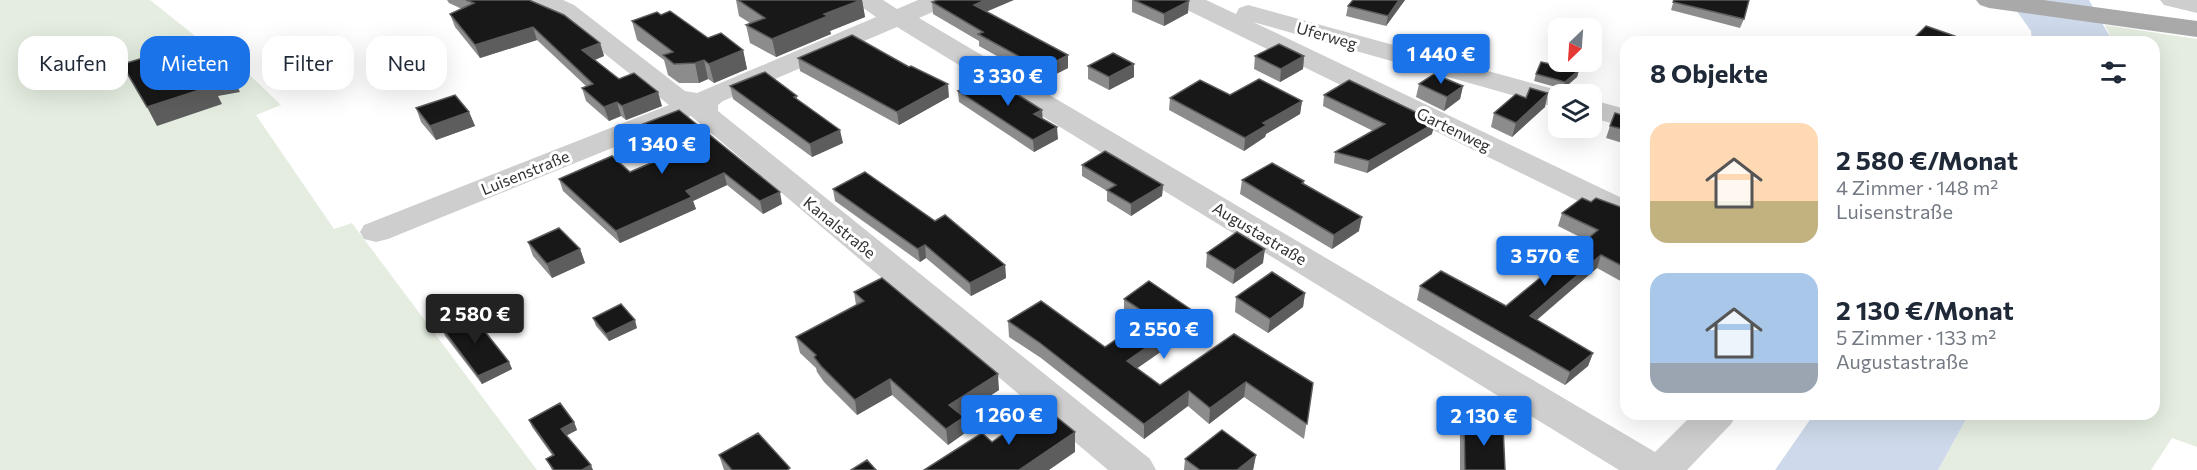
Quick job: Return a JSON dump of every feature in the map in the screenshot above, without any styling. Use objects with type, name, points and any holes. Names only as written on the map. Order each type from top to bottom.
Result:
[{"type":"main road","points":[[1997,1],[2197,29]]},
{"type":"street","points":[[541,0],[565,10],[676,98],[703,103]]},
{"type":"street","name":"Augustastraße","points":[[865,0],[895,18],[915,24],[1652,470]]},
{"type":"street","name":"Luisenstraße","points":[[376,232],[655,119],[703,103],[713,95],[939,0]]},
{"type":"street","points":[[2173,0],[2197,4]]},
{"type":"street","name":"Uferweg","points":[[1192,3],[1215,4],[1548,96]]},
{"type":"street","name":"Gartenweg","points":[[1192,3],[1620,209]]},
{"type":"street","name":"Kanalstraße","points":[[703,103],[704,114],[1116,464]]},
{"type":"street","points":[[1602,112],[1620,116]]},
{"type":"street","points":[[1662,470],[1711,420]]},
{"type":"shaded area","points":[[0,0],[150,0],[195,36],[140,36],[140,90],[250,90],[250,75],[262,87],[262,90],[265,90],[281,105],[256,115],[334,229],[352,223],[537,470],[0,470]]},
{"type":"shaded area","points":[[2105,25],[2197,39],[2197,447],[2172,438],[2151,470],[1938,470],[1966,420],[2160,420],[2160,36],[2110,36]]},
{"type":"water","points":[[2009,0],[2089,0],[2110,36],[2031,36],[2031,31]]},
{"type":"water","points":[[1810,420],[1966,420],[1938,470],[1775,470]]},
{"type":"building","points":[[466,0],[529,0],[564,15],[600,43],[582,50],[619,79],[634,73],[658,92],[622,106],[617,102],[604,107],[582,88],[593,84],[533,27],[475,45],[450,14],[474,3]]},
{"type":"building","points":[[738,0],[861,0],[824,14],[828,16],[772,39],[746,25],[765,18]]},
{"type":"building","points":[[985,0],[974,5],[1068,55],[1042,69],[978,34],[983,32],[932,2]]},
{"type":"building","points":[[1134,0],[1188,0],[1189,1],[1164,14]]},
{"type":"building","points":[[1353,0],[1399,0],[1388,16],[1348,6]]},
{"type":"building","points":[[1674,0],[1749,0],[1744,19],[1673,2]]},
{"type":"building","points":[[670,11],[708,38],[721,33],[743,50],[709,64],[704,60],[674,64],[663,55],[673,52],[632,21],[657,12],[661,15]]},
{"type":"building","points":[[1926,26],[1955,36],[1916,36]]},
{"type":"building","points":[[852,35],[909,67],[948,84],[897,112],[798,58]]},
{"type":"building","points":[[1279,44],[1304,56],[1281,69],[1255,56]]},
{"type":"building","points":[[1113,53],[1134,64],[1109,77],[1088,66]]},
{"type":"building","points":[[140,59],[140,90],[200,90],[147,107],[128,75],[128,62]]},
{"type":"building","points":[[1541,62],[1548,63],[1548,72],[1577,72],[1565,82],[1536,74]]},
{"type":"building","points":[[765,72],[797,96],[794,97],[840,130],[810,144],[730,86]]},
{"type":"building","points":[[1434,74],[1463,86],[1447,97],[1419,84]]},
{"type":"building","points":[[990,77],[1042,110],[1034,114],[1057,127],[1033,140],[958,91]]},
{"type":"building","points":[[1259,79],[1302,101],[1263,123],[1267,125],[1245,138],[1170,98],[1200,80],[1230,95]]},
{"type":"building","points":[[1349,80],[1435,123],[1369,161],[1335,152],[1385,124],[1324,95]]},
{"type":"building","points":[[1530,88],[1548,93],[1516,123],[1494,113],[1516,94],[1526,98]]},
{"type":"building","points":[[455,95],[469,112],[430,126],[416,108]]},
{"type":"building","points":[[679,110],[780,192],[760,201],[724,173],[686,191],[692,197],[616,231],[559,179],[612,156],[630,172],[677,152],[643,124]]},
{"type":"building","points":[[1615,113],[1620,114],[1620,128],[1610,126]]},
{"type":"building","points":[[1105,151],[1163,185],[1131,204],[1107,190],[1116,185],[1082,165]]},
{"type":"building","points":[[1272,163],[1362,217],[1334,235],[1242,180]]},
{"type":"building","points":[[865,172],[935,221],[945,215],[1005,265],[970,283],[925,245],[918,249],[833,189]]},
{"type":"building","points":[[1582,198],[1591,202],[1596,198],[1620,207],[1620,265],[1601,255],[1530,316],[1593,353],[1570,372],[1420,286],[1441,271],[1506,306],[1598,230],[1562,213]]},
{"type":"building","points":[[559,228],[580,249],[547,264],[528,242]]},
{"type":"building","points":[[1237,232],[1265,249],[1235,270],[1207,253]]},
{"type":"building","points":[[1272,272],[1305,293],[1270,319],[1236,297]]},
{"type":"building","points":[[882,278],[998,374],[949,405],[964,417],[946,429],[890,379],[855,400],[821,366],[814,357],[816,355],[796,337],[864,301],[854,292]]},
{"type":"building","points":[[1149,281],[1196,313],[1127,361],[1160,385],[1234,334],[1313,383],[1307,424],[1246,382],[1210,408],[1189,391],[1144,424],[1008,321],[1041,301],[1105,347],[1150,316],[1124,299]]},
{"type":"building","points":[[621,304],[635,320],[606,334],[593,318]]},
{"type":"building","points":[[471,314],[509,362],[478,376],[442,328]]},
{"type":"building","points":[[560,403],[574,422],[561,429],[591,465],[582,470],[554,470],[546,459],[554,455],[529,420]]},
{"type":"building","points":[[1043,406],[1075,432],[1019,470],[924,470],[982,433],[992,442]]},
{"type":"building","points":[[1464,420],[1503,426],[1505,470],[1465,470]]},
{"type":"building","points":[[1222,430],[1256,455],[1237,470],[1200,470],[1185,459]]},
{"type":"building","points":[[758,433],[790,468],[787,470],[732,470],[719,455]]},
{"type":"building","points":[[867,460],[876,470],[851,470]]}]
